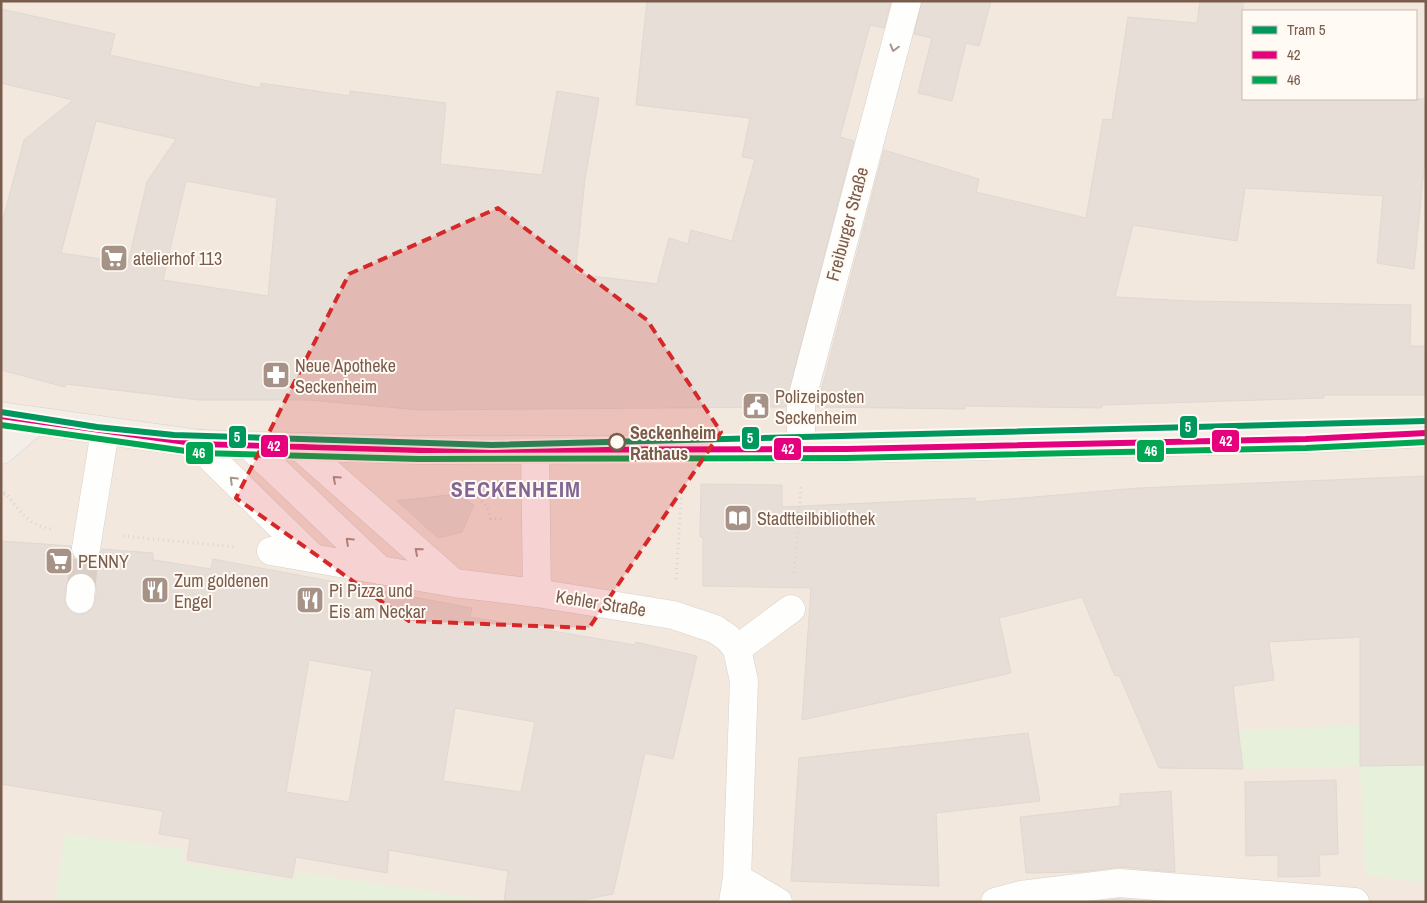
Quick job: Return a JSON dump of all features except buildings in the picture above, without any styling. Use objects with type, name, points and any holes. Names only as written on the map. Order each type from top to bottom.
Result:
[{"type":"main road","points":[[1,416],[200,444],[301,448],[535,450],[800,449],[1306,439],[1426,433]]},
{"type":"main road","points":[[1,450],[34,422]]},
{"type":"street","name":"Freiburger Straße","points":[[800,449],[801,402],[853,199],[907,1]]},
{"type":"street","points":[[87,540],[105,431]]},
{"type":"street","points":[[200,444],[212,459],[311,556]]},
{"type":"street","points":[[250,446],[380,570]]},
{"type":"street","points":[[301,448],[454,584]]},
{"type":"street","name":"Kehler Straße","points":[[535,450],[537,593],[673,615],[715,629],[728,638],[737,650]]},
{"type":"street","points":[[271,551],[311,556],[454,584],[537,593]]},
{"type":"street","points":[[778,902],[735,890],[744,681],[737,650],[791,609]]},
{"type":"street","points":[[995,902],[1021,895],[1119,883],[1355,902]]},
{"type":"path","points":[[791,609],[801,497],[800,449]]},
{"type":"path","points":[[673,615],[686,450]]},
{"type":"path","points":[[1,488],[29,521],[40,528],[87,540]]},
{"type":"path","points":[[1,499],[6,493]]},
{"type":"path","points":[[148,538],[271,551]]},
{"type":"highlighted area","points":[[498,208],[647,320],[721,432],[589,628],[409,621],[236,498],[349,274]]},
{"type":"shaded area","points":[[1,1],[1426,1],[1426,902],[1,902]]},
{"type":"green space","points":[[1359,725],[1361,766],[1426,765],[1426,883],[1365,875],[1360,766],[1243,769],[1238,730]]},
{"type":"green space","points":[[65,834],[184,849],[184,863],[295,881],[297,872],[500,902],[55,902]]},
{"type":"tunnel","points":[[81,588],[86,548]]},
{"type":"tram line","name":"5","points":[[1,412],[97,427],[174,435],[492,445],[1426,421]]},
{"type":"transit line","name":"42","points":[[1,416],[200,444],[419,450],[846,449],[1306,439],[1426,433]]},
{"type":"transit line","name":"46","points":[[1,425],[200,453],[419,459],[846,458],[1306,448],[1426,442]]},
{"type":"place","name":"atelierhof 113","points":[[114,258]]},
{"type":"place","name":"Neue Apotheke Seckenheim","points":[[276,375]]},
{"type":"place","name":"Polizeiposten Seckenheim","points":[[756,406]]},
{"type":"place","name":"Seckenheim Rathaus","points":[[617,442]]},
{"type":"place","name":"Stadtteilbibliothek","points":[[738,518]]},
{"type":"place","name":"PENNY","points":[[59,561]]},
{"type":"place","name":"Zum goldenen Engel","points":[[155,590]]},
{"type":"place","name":"Pi Pizza und Eis am Neckar","points":[[310,600]]},
{"type":"district","name":"SECKENHEIM","points":[[516,489]]}]
